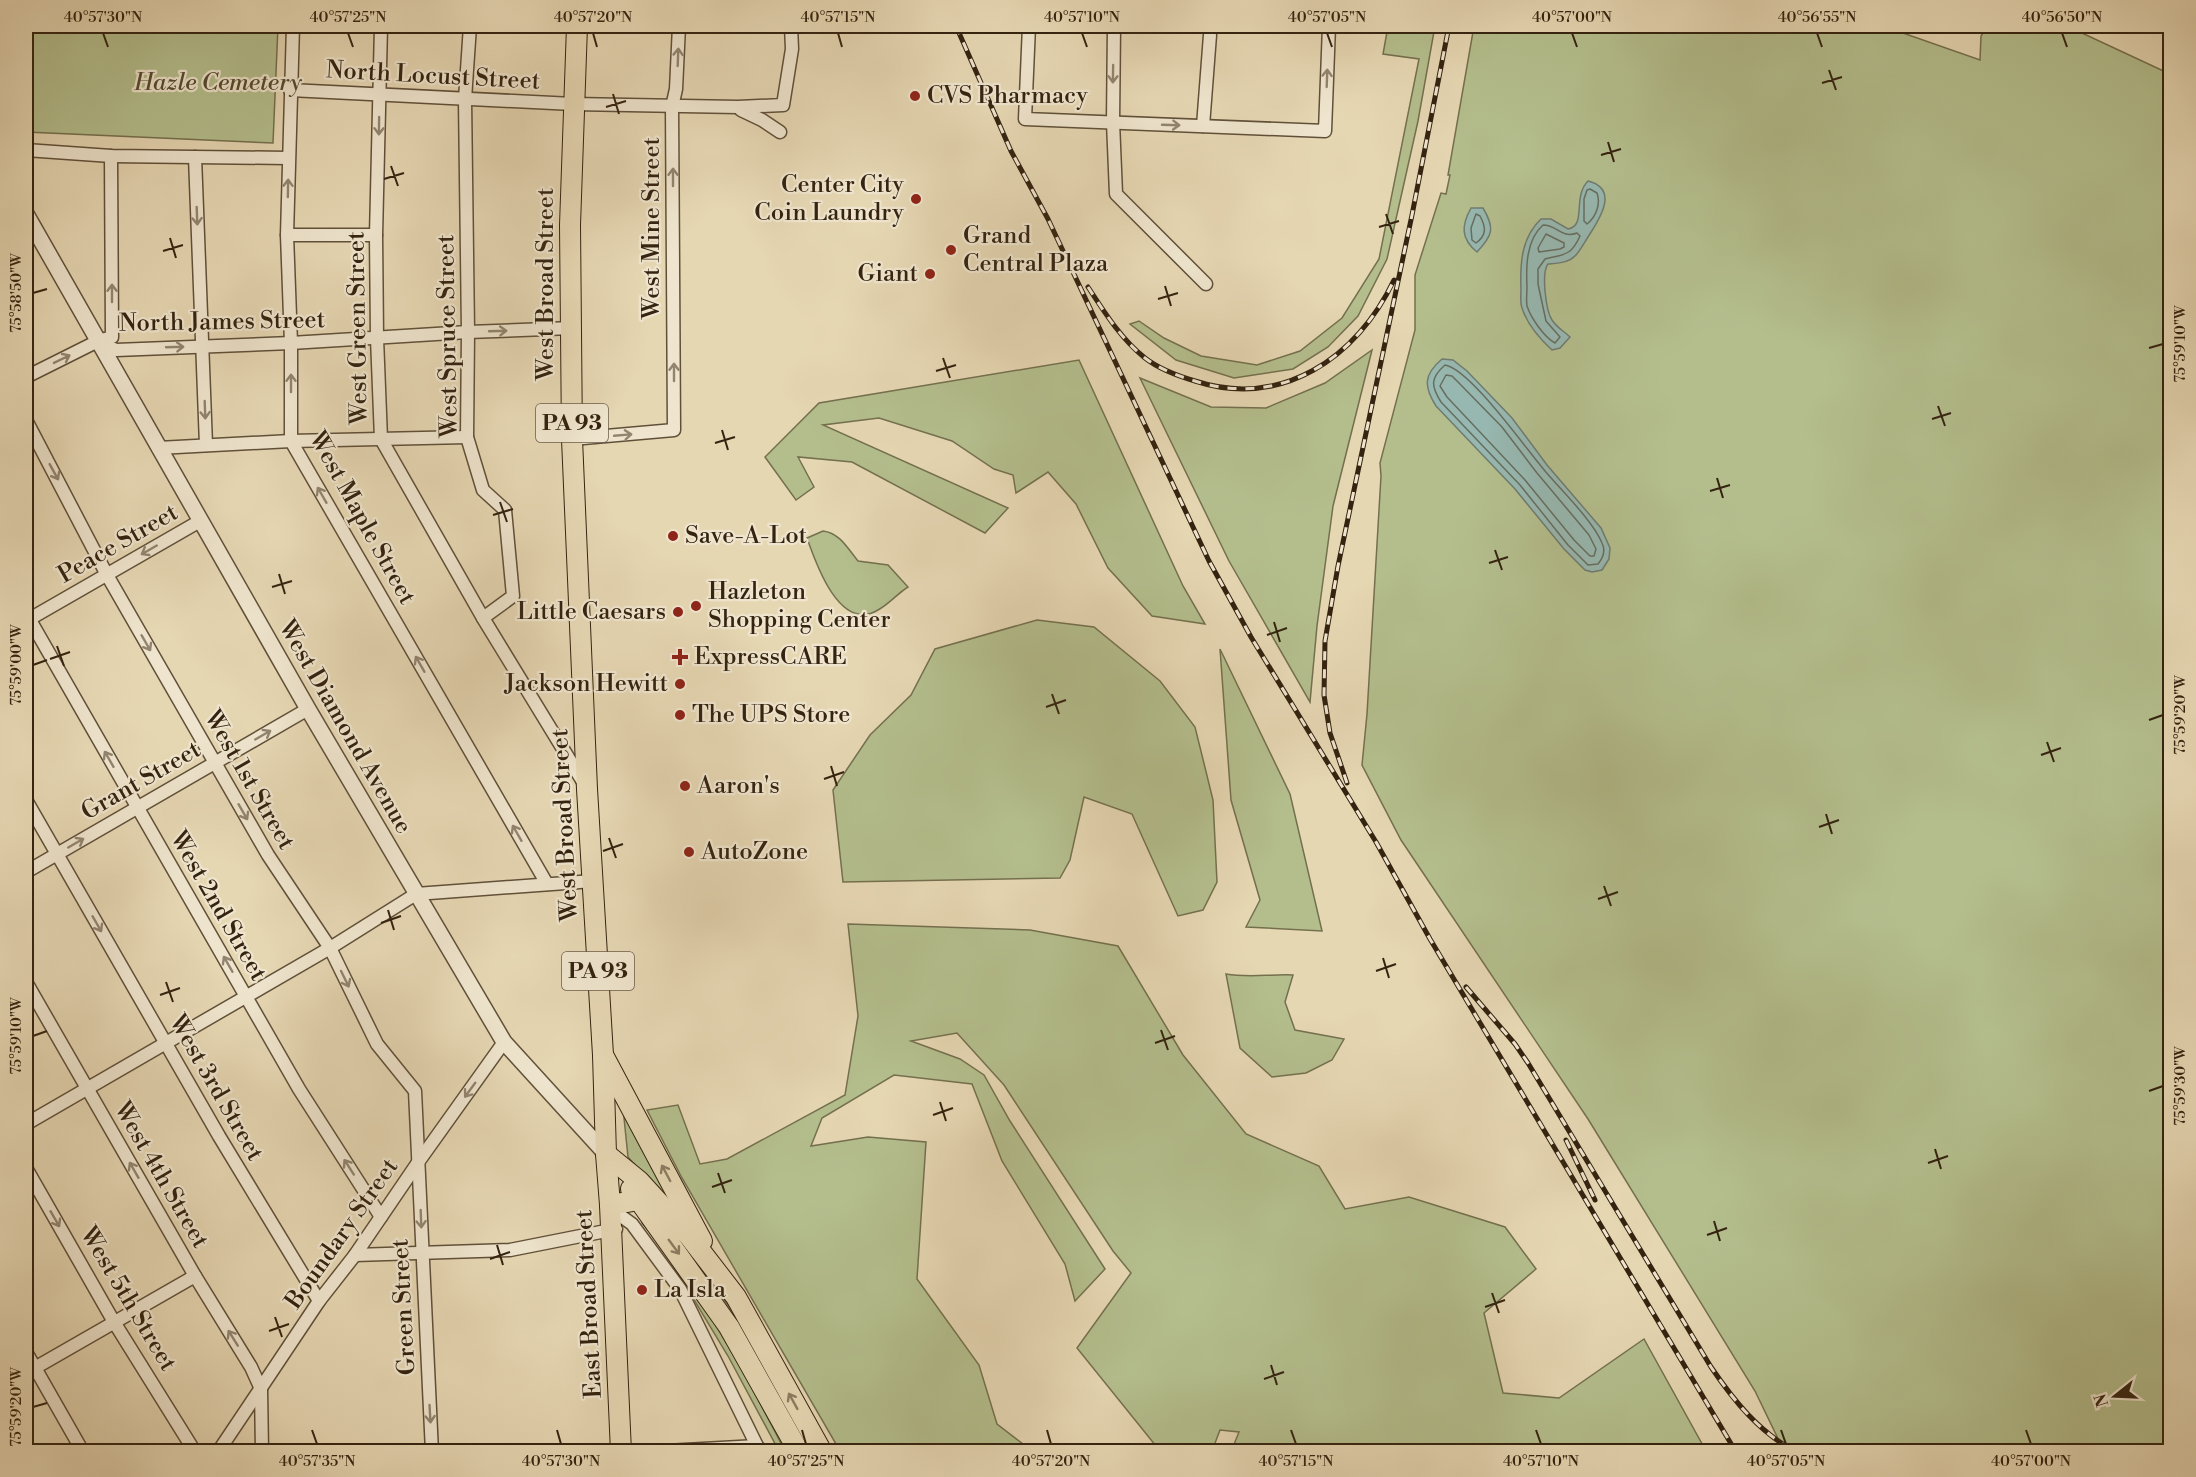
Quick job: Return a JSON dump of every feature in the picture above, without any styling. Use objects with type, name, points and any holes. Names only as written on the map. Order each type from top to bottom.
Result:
[{"type":"main road","name":"West Broad Street","points":[[577,26],[570,225],[572,439],[606,1154]]},
{"type":"main road","points":[[603,1055],[706,1248],[736,1297],[822,1452]]},
{"type":"main road","points":[[606,1154],[639,1180],[688,1236],[736,1297]]},
{"type":"main road","points":[[606,1154],[729,1327],[799,1452]]},
{"type":"main road","name":"East Broad Street","points":[[606,1154],[621,1452]]},
{"type":"main road","points":[[610,1206],[639,1200]]},
{"type":"street","name":"West Maple Street","points":[[293,26],[287,235],[291,344],[291,441],[547,884]]},
{"type":"street","name":"West Green Street","points":[[381,26],[376,236],[381,439],[483,618],[587,789]]},
{"type":"street","name":"West Spruce Street","points":[[470,26],[465,99],[467,437],[483,490],[504,510],[513,596],[483,618]]},
{"type":"street","name":"West Mine Street","points":[[572,439],[674,430],[672,107],[676,90],[679,26]]},
{"type":"street","name":"North Locust Street","points":[[290,90],[573,104],[672,107],[783,105],[792,49],[791,26]]},
{"type":"street","points":[[1029,26],[1025,119],[1325,131],[1329,26]]},
{"type":"street","points":[[1114,26],[1113,122],[1116,194],[1206,284]]},
{"type":"street","points":[[1203,126],[1210,35]]},
{"type":"street","points":[[738,107],[742,112],[762,120],[780,132]]},
{"type":"street","points":[[26,150],[111,156],[288,158]]},
{"type":"street","points":[[98,341],[112,337],[111,156]]},
{"type":"street","points":[[195,157],[206,445]]},
{"type":"street","name":"West Diamond Avenue","points":[[26,214],[308,709],[504,1042],[606,1154]]},
{"type":"street","points":[[287,235],[376,236]]},
{"type":"street","name":"North James Street","points":[[26,377],[98,341],[116,350],[291,344],[468,332],[572,328]]},
{"type":"street","name":"West 1st Street","points":[[26,420],[107,574],[215,763],[268,855],[330,948],[377,1044],[415,1091],[419,1161]]},
{"type":"street","points":[[158,448],[291,441],[467,437]]},
{"type":"street","name":"Peace Street","points":[[27,618],[200,521]]},
{"type":"street","name":"West 2nd Street","points":[[27,618],[299,1089],[381,1217]]},
{"type":"street","name":"Grant Street","points":[[26,872],[308,709]]},
{"type":"street","name":"West 3rd Street","points":[[26,800],[219,1136],[319,1301]]},
{"type":"street","points":[[26,1124],[330,948],[416,894],[593,881]]},
{"type":"street","name":"West 4th Street","points":[[26,982],[195,1276],[251,1367],[261,1389]]},
{"type":"street","name":"Boundary Street","points":[[218,1452],[319,1301],[356,1255],[419,1161],[504,1042]]},
{"type":"street","name":"Green Street","points":[[419,1161],[432,1452]]},
{"type":"street","name":"West 5th Street","points":[[26,1168],[114,1322],[195,1452]]},
{"type":"street","points":[[610,1206],[632,1224],[680,1289],[758,1449],[648,1452]]},
{"type":"street","points":[[356,1255],[510,1250],[611,1231],[632,1224]]},
{"type":"street","points":[[30,1371],[195,1276]]},
{"type":"street","points":[[26,1352],[30,1371],[83,1452]]},
{"type":"street","points":[[261,1389],[262,1452]]},
{"type":"green space","name":"Hazle Cemetery","points":[[26,26],[278,26],[273,143],[26,132]]},
{"type":"green space","points":[[1388,26],[1435,26],[1418,121],[1387,259],[1358,316],[1328,347],[1293,369],[1234,378],[1176,360],[1130,324],[1139,321],[1164,338],[1201,356],[1257,365],[1300,351],[1342,318],[1379,259],[1419,59],[1383,54]]},
{"type":"green space","points":[[1474,26],[1883,26],[1980,60],[1981,36],[1987,26],[2067,26],[2170,74],[2170,1451],[1784,1451],[1755,1391],[1588,1119],[1401,840],[1362,765],[1367,714],[1380,463],[1415,330],[1415,275],[1441,193],[1446,194]]},
{"type":"green space","points":[[1372,350],[1333,506],[1317,626],[1310,702],[1229,561],[1140,378],[1211,407],[1266,408],[1325,383]]},
{"type":"green space","points":[[1079,360],[1183,586],[1205,624],[1152,616],[1108,568],[1076,504],[1048,472],[1016,493],[1013,475],[994,469],[952,441],[879,418],[823,425],[1008,508],[985,533],[852,462],[798,457],[814,487],[796,500],[765,457],[819,403]]},
{"type":"green space","points":[[823,531],[839,538],[858,561],[888,565],[908,587],[878,610],[864,615],[852,612],[841,604],[832,592],[811,550],[807,538]]},
{"type":"green space","points":[[1037,620],[1094,627],[1160,681],[1195,727],[1213,800],[1217,882],[1203,910],[1178,916],[1132,814],[1084,797],[1070,860],[1060,878],[843,882],[833,790],[870,735],[911,695],[935,649]]},
{"type":"green space","points":[[1220,649],[1290,794],[1322,931],[1246,927],[1260,900],[1231,800]]},
{"type":"green space","points":[[848,924],[1030,930],[1118,946],[1183,1055],[1246,1134],[1319,1166],[1345,1209],[1409,1197],[1505,1227],[1536,1269],[1484,1313],[1503,1393],[1559,1398],[1644,1339],[1706,1451],[1231,1452],[1239,1432],[1220,1430],[1212,1451],[1160,1451],[1077,1348],[1131,1273],[1113,1251],[1004,1085],[957,1033],[911,1041],[960,1059],[984,1075],[1010,1121],[1105,1269],[1075,1301],[1065,1264],[1002,1161],[972,1084],[894,1075],[822,1118],[811,1146],[868,1137],[926,1142],[917,1279],[979,1365],[997,1424],[1032,1451],[840,1451],[682,1178],[647,1110],[678,1105],[700,1164],[727,1159],[845,1095],[858,1016]]},
{"type":"green space","points":[[1226,974],[1293,975],[1285,1002],[1295,1030],[1344,1039],[1332,1060],[1306,1073],[1272,1077],[1240,1048]]},
{"type":"green space","points":[[623,1108],[682,1218],[628,1157]]},
{"type":"green space","points":[[645,1219],[689,1280],[747,1378],[785,1451],[779,1451],[728,1356],[664,1250],[642,1223]]},
{"type":"green space","points":[[673,1233],[683,1240],[732,1311],[814,1451],[809,1451],[757,1359]]},
{"type":"water","points":[[1588,181],[1598,185],[1603,191],[1605,198],[1601,214],[1575,256],[1566,261],[1548,264],[1546,269],[1545,292],[1550,315],[1556,325],[1570,337],[1560,348],[1552,350],[1531,325],[1521,306],[1523,252],[1529,234],[1541,219],[1551,219],[1568,229],[1574,227],[1583,188]]},
{"type":"water","points":[[1471,208],[1483,208],[1491,226],[1489,236],[1477,252],[1468,242],[1464,232],[1465,221]]},
{"type":"water","points":[[1442,359],[1453,360],[1467,371],[1512,418],[1547,465],[1601,528],[1610,548],[1609,559],[1602,570],[1592,572],[1585,570],[1564,549],[1515,489],[1436,406],[1429,393],[1427,381],[1431,370]]},
{"type":"railway","points":[[956,26],[1011,151],[1048,219],[1209,561],[1251,637],[1376,842],[1430,939],[1736,1452]]},
{"type":"railway","points":[[1347,783],[1330,733],[1324,695],[1325,641],[1338,566],[1412,215],[1449,26]]},
{"type":"railway","points":[[1088,287],[1121,334],[1136,351],[1156,366],[1195,381],[1227,388],[1258,388],[1286,382],[1313,370],[1338,354],[1360,333],[1394,280]]},
{"type":"railway","points":[[1466,987],[1515,1044],[1528,1063],[1720,1380],[1748,1415],[1770,1435],[1796,1452]]},
{"type":"railway","points":[[1566,1140],[1595,1200]]},
{"type":"place","name":"CVS Pharmacy","points":[[915,96]]},
{"type":"place","name":"Center City Coin Laundry","points":[[916,199]]},
{"type":"place","name":"Grand Central Plaza","points":[[951,250]]},
{"type":"place","name":"Giant","points":[[930,274]]},
{"type":"place","name":"Save-A-Lot","points":[[673,536]]},
{"type":"place","name":"Hazleton Shopping Center","points":[[696,606]]},
{"type":"place","name":"Little Caesars","points":[[678,612]]},
{"type":"place","name":"ExpressCARE","points":[[680,657]]},
{"type":"place","name":"Jackson Hewitt","points":[[680,684]]},
{"type":"place","name":"The UPS Store","points":[[680,715]]},
{"type":"place","name":"Aaron's","points":[[685,786]]},
{"type":"place","name":"AutoZone","points":[[689,852]]},
{"type":"place","name":"La Isla","points":[[642,1290]]}]
